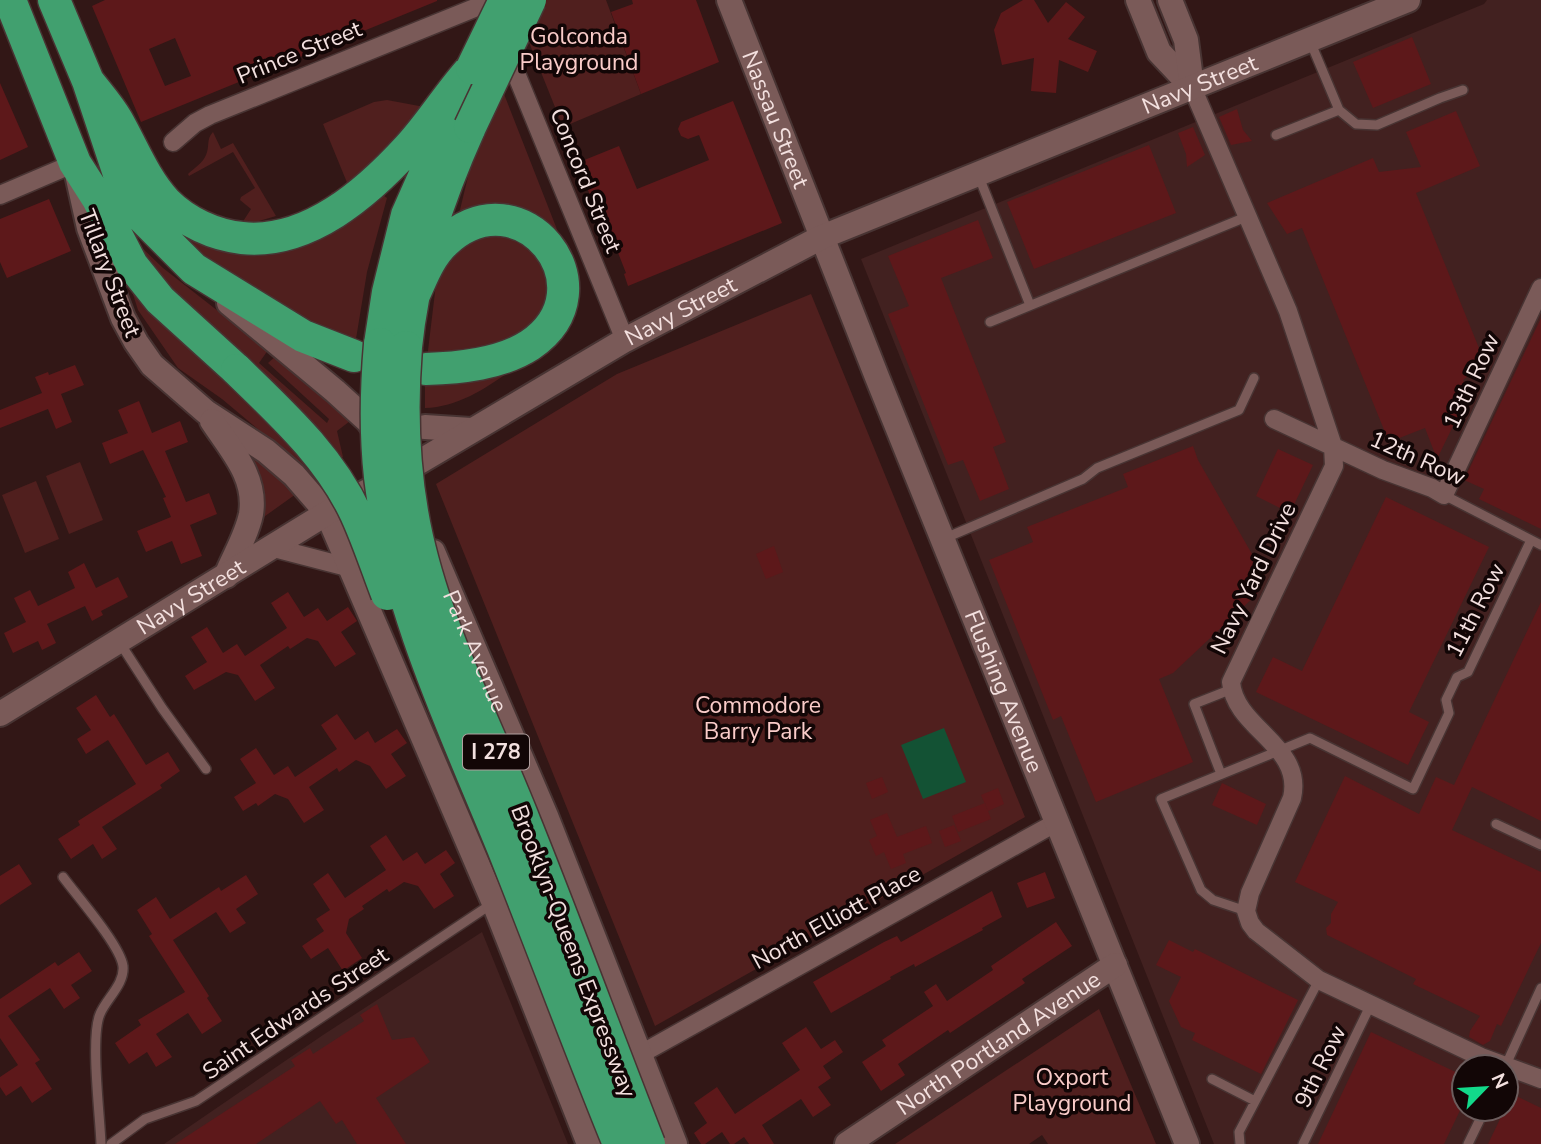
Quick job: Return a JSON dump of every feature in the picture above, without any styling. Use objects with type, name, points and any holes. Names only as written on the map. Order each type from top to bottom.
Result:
[{"type":"highway","name":"Tillary Street","points":[[54,0],[89,81],[111,151],[130,197],[159,236],[194,269]]},
{"type":"highway","name":"Brooklyn-Queens Expressway","points":[[530,0],[452,119],[407,215],[388,292],[392,354],[403,409],[407,474],[416,535],[431,589],[526,824],[649,1144]]},
{"type":"highway","points":[[89,81],[116,119],[144,172],[169,205],[182,216],[222,234],[248,239],[275,237],[314,223],[343,206],[410,146],[452,119],[472,68],[493,1]]},
{"type":"highway","name":"Tillary Street","points":[[12,4],[75,163]]},
{"type":"highway","name":"Brooklyn-Queens Expressway","points":[[452,119],[431,225],[413,297],[376,407],[385,509],[393,548],[417,631],[619,1144]]},
{"type":"highway","points":[[75,163],[132,265],[147,285],[302,434],[344,492],[356,514],[415,662],[461,746]]},
{"type":"highway","points":[[194,269],[303,335],[334,350],[392,354],[457,368],[519,351],[530,345],[548,329],[554,319],[563,292],[562,278],[551,248],[540,236],[515,223],[487,220],[457,232],[444,243],[430,260],[413,297]]},
{"type":"main road","name":"Nassau Street","points":[[729,0],[822,237]]},
{"type":"main road","points":[[1138,0],[1159,52],[1192,88]]},
{"type":"main road","points":[[1170,0],[1186,40],[1192,88]]},
{"type":"main road","name":"Navy Street","points":[[0,714],[327,513],[399,474],[625,340],[822,237],[1408,0]]},
{"type":"main road","name":"Tillary Street","points":[[75,163],[89,228],[123,318],[152,365],[206,412],[265,451],[294,475],[327,513]]},
{"type":"main road","name":"Flushing Avenue","points":[[822,237],[1187,1144]]},
{"type":"main road","name":"Tillary Street","points":[[194,269],[242,315],[344,396],[368,421],[399,474]]},
{"type":"main road","points":[[206,412],[243,467],[248,477],[252,502],[246,530],[226,576]]},
{"type":"main road","points":[[425,428],[472,430]]},
{"type":"main road","name":"Park Avenue","points":[[399,474],[548,820],[674,1144]]},
{"type":"main road","points":[[327,513],[474,853],[589,1144]]},
{"type":"main road","points":[[394,668],[470,638]]},
{"type":"main road","points":[[474,853],[548,820]]},
{"type":"main road","name":"North Portland Avenue","points":[[847,1144],[1115,965]]},
{"type":"street","name":"Prince Street","points":[[173,142],[209,115],[493,1]]},
{"type":"street","name":"Concord Street","points":[[493,1],[625,340]]},
{"type":"street","name":"Navy Yard Drive","points":[[1192,88],[1293,323],[1333,446],[1334,466],[1233,678],[1232,689],[1244,711],[1279,750],[1291,769],[1293,792],[1250,894],[1246,911]]},
{"type":"street","points":[[0,195],[75,163]]},
{"type":"street","name":"13th Row","points":[[1444,495],[1541,288]]},
{"type":"street","name":"12th Row","points":[[1274,419],[1444,495]]},
{"type":"street","points":[[274,548],[351,568]]},
{"type":"street","name":"North Elliott Place","points":[[639,1055],[1058,822]]},
{"type":"street","points":[[1246,911],[1256,931],[1319,980],[1474,1053]]},
{"type":"street","points":[[1520,1071],[1541,1079]]},
{"type":"lane","points":[[1310,40],[1339,110],[1356,124],[1377,124],[1440,97],[1464,90]]},
{"type":"lane","points":[[1276,135],[1339,110]]},
{"type":"lane","points":[[977,174],[1030,305]]},
{"type":"lane","points":[[990,322],[1246,217]]},
{"type":"lane","points":[[943,539],[1083,479],[1097,468],[1239,410],[1254,378]]},
{"type":"lane","name":"12th Row","points":[[1444,495],[1541,545]]},
{"type":"lane","name":"11th Row","points":[[1279,750],[1310,738],[1413,789],[1449,713],[1446,700],[1457,677],[1468,672],[1531,540]]},
{"type":"lane","points":[[119,641],[206,769]]},
{"type":"lane","points":[[1221,774],[1194,704],[1232,689]]},
{"type":"lane","points":[[1246,911],[1213,900],[1201,890],[1161,799],[1279,750]]},
{"type":"lane","points":[[1496,824],[1541,845]]},
{"type":"lane","points":[[63,877],[118,951],[124,968],[119,984],[99,1015],[96,1036],[101,1144]]},
{"type":"lane","name":"Saint Edwards Street","points":[[111,1144],[145,1119],[196,1101],[494,902]]},
{"type":"lane","points":[[1240,1144],[1239,1132],[1319,980]]},
{"type":"lane","points":[[1511,1053],[1541,988]]},
{"type":"lane","name":"9th Row","points":[[1303,1144],[1371,1004]]},
{"type":"lane","points":[[1212,1079],[1255,1101]]},
{"type":"lane","points":[[1468,1144],[1478,1123]]},
{"type":"shaded area","points":[[1487,0],[1541,0],[1541,1144],[1214,1144],[861,259],[1484,4]]},
{"type":"shaded area","points":[[944,728],[966,782],[923,799],[901,745]]},
{"type":"shaded area","points":[[482,932],[568,1144],[164,1144],[323,1035]]},
{"type":"green space","name":"Golconda Playground","points":[[512,0],[606,0],[641,94],[563,127]]},
{"type":"green space","points":[[504,94],[567,255],[459,214],[470,168]]},
{"type":"green space","points":[[387,100],[430,108],[335,200],[331,193],[348,185],[323,124],[374,102]]},
{"type":"green space","points":[[213,132],[221,149],[233,143],[276,216],[242,223],[251,209],[240,200],[241,197],[255,188],[233,152],[189,176],[205,158]]},
{"type":"green space","points":[[128,155],[202,239],[371,203],[383,195],[387,198],[367,272],[354,351],[192,251]]},
{"type":"green space","points":[[500,229],[545,257],[549,310],[522,339],[427,359],[436,284],[451,249]]},
{"type":"green space","points":[[136,242],[163,268],[268,350],[259,363],[327,423],[329,419],[268,363],[277,355],[354,418],[337,431],[343,457],[310,473],[222,399],[178,368],[138,310],[131,288],[171,300]]},
{"type":"green space","name":"Commodore Barry Park","points":[[811,294],[1025,817],[655,1026],[436,484],[617,374]]},
{"type":"green space","points":[[532,356],[468,397],[454,403],[425,408],[425,378]]},
{"type":"green space","points":[[257,459],[296,494],[254,524],[250,462]]},
{"type":"green space","points":[[80,462],[103,520],[69,534],[46,476]]},
{"type":"green space","points":[[36,481],[59,539],[25,553],[2,495]]},
{"type":"green space","name":"Oxport Playground","points":[[1099,1009],[1156,1144],[1048,1144],[1042,1135],[1029,1144],[895,1144]]},
{"type":"building","points":[[105,0],[437,0],[141,122],[92,6]],"holes":[[[175,38],[191,76],[165,86],[149,49]]]},
{"type":"building","points":[[632,0],[696,0],[719,62],[641,94],[611,12],[633,4]]},
{"type":"building","points":[[1023,0],[1034,0],[1048,23],[1066,2],[1085,17],[1068,39],[1097,51],[1088,72],[1059,60],[1056,93],[1031,91],[1034,58],[1002,65],[994,30],[1001,13]]},
{"type":"building","points":[[1412,37],[1431,84],[1373,108],[1353,62]]},
{"type":"building","points":[[0,83],[28,147],[0,160]]},
{"type":"building","points":[[733,101],[782,223],[628,286],[624,274],[626,273],[613,240],[609,242],[577,163],[619,146],[637,189],[709,160],[699,135],[688,139],[681,136],[678,129],[681,122]]},
{"type":"building","points":[[1237,109],[1243,130],[1252,141],[1231,145],[1219,117]]},
{"type":"building","points":[[1456,111],[1480,166],[1416,193],[1481,353],[1482,365],[1463,380],[1469,393],[1437,459],[1425,428],[1389,442],[1302,228],[1287,234],[1267,203],[1373,158],[1379,172],[1421,167],[1406,132]]},
{"type":"building","points":[[1193,127],[1205,155],[1187,167],[1186,154],[1178,133]]},
{"type":"building","points":[[1149,145],[1176,213],[1034,269],[1007,202]]},
{"type":"building","points":[[49,199],[71,251],[7,278],[0,262],[0,219]]},
{"type":"building","points":[[978,220],[993,258],[941,278],[1006,442],[993,447],[1009,489],[980,501],[963,460],[948,465],[888,314],[909,306],[888,256]]},
{"type":"building","points":[[1541,318],[1541,529],[1479,499],[1484,489],[1464,480]]},
{"type":"building","points":[[75,365],[84,385],[61,394],[72,422],[56,429],[48,409],[0,428],[0,410],[42,393],[35,377],[48,372],[49,375]]},
{"type":"building","points":[[139,401],[152,433],[180,421],[188,442],[165,451],[186,502],[209,493],[217,514],[190,525],[202,556],[181,564],[172,541],[146,552],[137,531],[171,517],[163,498],[166,497],[143,450],[110,464],[102,443],[128,433],[118,410]]},
{"type":"building","points":[[1193,446],[1198,460],[1264,575],[1257,594],[1173,673],[1159,679],[1193,762],[1096,802],[1061,716],[1053,720],[989,560],[1033,542],[1027,527],[1128,487],[1123,474]]},
{"type":"building","points":[[1278,449],[1313,465],[1290,513],[1256,496]]},
{"type":"building","points":[[1386,497],[1489,547],[1409,712],[1429,722],[1408,765],[1256,692],[1273,657],[1302,671]]},
{"type":"building","points":[[774,546],[783,572],[766,579],[756,554]]},
{"type":"building","points":[[84,563],[96,588],[118,577],[128,597],[101,611],[103,615],[92,621],[85,606],[47,624],[56,643],[42,650],[38,641],[13,653],[4,633],[26,622],[14,598],[30,590],[38,606],[75,588],[68,572]]},
{"type":"building","points":[[288,592],[304,617],[318,608],[327,621],[348,607],[357,621],[341,632],[356,654],[335,667],[318,641],[307,638],[290,649],[288,646],[260,665],[275,688],[255,701],[238,675],[226,672],[194,690],[185,676],[207,662],[191,637],[207,627],[223,653],[237,644],[245,656],[287,628],[271,603]]},
{"type":"building","points":[[1541,602],[1541,821],[1472,787],[1452,830],[1541,872],[1541,943],[1501,1026],[1497,1024],[1490,1041],[1483,1045],[1469,1037],[1480,1016],[1413,984],[1416,979],[1327,935],[1326,928],[1331,923],[1331,914],[1338,902],[1295,882],[1345,776],[1419,814],[1436,777],[1454,785]]},
{"type":"building","points":[[96,695],[110,717],[114,714],[146,765],[168,752],[180,771],[160,785],[162,788],[102,827],[117,849],[102,859],[93,844],[71,859],[58,839],[80,825],[78,821],[136,784],[108,740],[86,754],[77,739],[91,730],[76,708]]},
{"type":"building","points":[[337,714],[355,740],[368,731],[375,743],[397,729],[407,743],[391,754],[406,776],[386,789],[370,766],[356,760],[339,772],[337,768],[309,787],[324,810],[304,823],[288,799],[275,794],[258,806],[256,803],[243,811],[234,797],[256,783],[240,759],[256,748],[274,775],[288,766],[295,777],[337,749],[321,725]]},
{"type":"building","points":[[882,777],[888,792],[872,799],[866,783]]},
{"type":"building","points":[[1222,783],[1266,804],[1257,825],[1212,805]]},
{"type":"building","points":[[998,788],[1004,804],[988,811],[981,795]]},
{"type":"building","points":[[985,803],[991,819],[958,832],[952,816]]},
{"type":"building","points":[[887,813],[897,837],[926,826],[932,843],[903,854],[906,863],[891,869],[884,852],[876,856],[869,840],[877,836],[870,820]]},
{"type":"building","points":[[954,825],[961,841],[945,847],[939,831]]},
{"type":"building","points":[[386,835],[403,861],[417,852],[425,864],[446,850],[455,863],[440,874],[454,896],[434,909],[418,886],[404,882],[389,892],[387,889],[362,906],[364,909],[349,919],[346,933],[362,958],[343,971],[328,948],[311,959],[302,946],[324,931],[316,919],[330,910],[313,884],[328,873],[345,898],[386,870],[370,846]]},
{"type":"building","points":[[19,864],[32,884],[0,905],[0,876]]},
{"type":"building","points":[[1045,872],[1055,898],[1027,908],[1017,883]]},
{"type":"building","points":[[246,875],[258,894],[236,909],[246,923],[230,933],[216,912],[173,940],[222,1021],[202,1034],[188,1013],[156,1034],[172,1057],[156,1067],[147,1052],[129,1064],[115,1043],[141,1025],[138,1020],[185,992],[149,936],[152,934],[137,910],[156,897],[170,919],[219,887],[221,891]]},
{"type":"building","points":[[992,891],[1002,917],[915,967],[914,964],[890,977],[891,979],[831,1013],[813,982],[897,936],[901,942]]},
{"type":"building","points":[[1056,922],[1072,946],[1022,979],[1025,983],[898,1064],[905,1075],[881,1091],[862,1062],[886,1046],[882,1040],[933,1006],[924,992],[936,984],[947,1001],[993,970],[991,966]]},
{"type":"building","points":[[1169,940],[1193,952],[1195,949],[1298,1000],[1261,1074],[1192,1040],[1195,1033],[1181,1027],[1169,1001],[1181,977],[1156,965]]},
{"type":"building","points":[[79,952],[92,971],[71,985],[80,998],[64,1009],[50,988],[8,1016],[40,1060],[35,1063],[52,1089],[32,1103],[21,1086],[6,1096],[0,1087],[0,1077],[18,1065],[0,1038],[0,999],[55,962],[58,966]]},
{"type":"building","points":[[377,1004],[392,1040],[414,1037],[430,1062],[376,1098],[406,1144],[357,1144],[342,1120],[336,1124],[320,1101],[256,1144],[175,1144],[295,1066],[291,1060],[310,1048],[313,1054],[364,1021],[360,1015]]},
{"type":"building","points":[[806,1027],[821,1049],[835,1040],[843,1052],[823,1066],[831,1078],[818,1087],[831,1105],[813,1117],[801,1099],[762,1125],[774,1144],[749,1144],[744,1137],[730,1144],[722,1132],[701,1144],[694,1133],[707,1123],[694,1103],[717,1087],[735,1114],[800,1070],[782,1043]]},
{"type":"building","points":[[1371,1032],[1450,1069],[1450,1123],[1454,1123],[1444,1144],[1318,1144]]},
{"type":"building","points":[[1520,1098],[1541,1108],[1541,1144],[1488,1144],[1498,1123],[1520,1123]]}]
